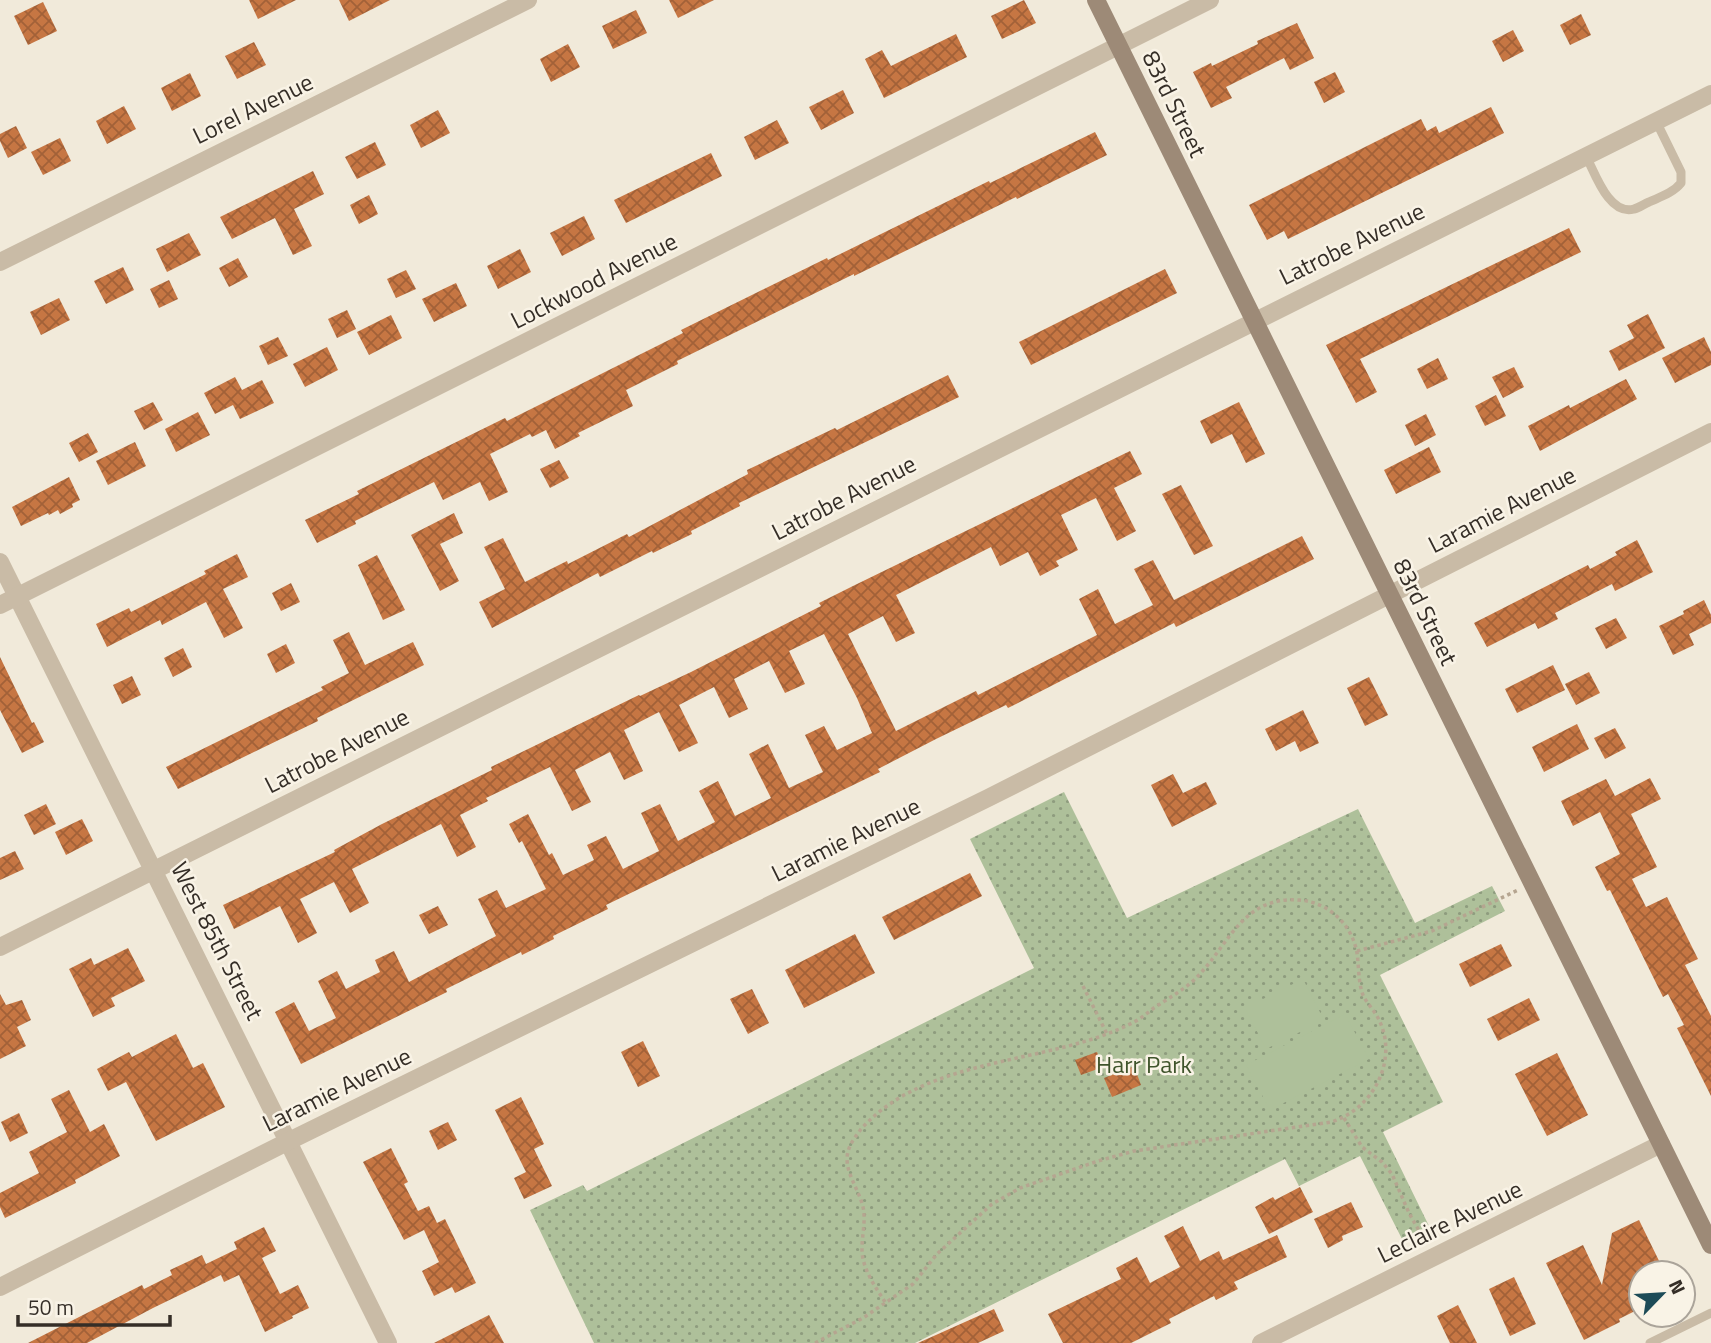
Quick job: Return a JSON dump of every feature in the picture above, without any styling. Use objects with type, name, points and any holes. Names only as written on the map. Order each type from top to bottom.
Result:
[{"type":"street","name":"Lorel Avenue","points":[[0,262],[527,0]]},
{"type":"street","name":"83rd Street","points":[[1096,0],[1711,1245]]},
{"type":"street","name":"Lockwood Avenue","points":[[0,605],[1210,0]]},
{"type":"street","name":"Latrobe Avenue","points":[[0,947],[1711,93]]},
{"type":"street","name":"Laramie Avenue","points":[[0,1287],[289,1140],[963,810],[1711,432]]},
{"type":"street","name":"West 85th Street","points":[[0,562],[388,1343]]},
{"type":"street","name":"Leclaire Avenue","points":[[1261,1343],[1661,1144]]},
{"type":"lane","points":[[1586,156],[1607,195],[1616,206],[1623,209],[1633,210],[1675,190],[1681,183],[1681,172],[1656,121]]},
{"type":"lane","points":[[1650,1343],[1711,1313]]},
{"type":"path","points":[[1357,951],[1432,931],[1532,883]]},
{"type":"path","points":[[815,1343],[863,1318],[914,1284],[937,1254],[992,1204],[1020,1188],[1134,1151],[1344,1118],[1372,1092],[1382,1076],[1387,1045],[1380,1022],[1363,994],[1357,951],[1351,933],[1344,923],[1321,905],[1303,900],[1285,900],[1253,910],[1198,976],[1136,1021],[1108,1034],[1070,1046],[944,1078],[917,1088],[870,1120],[856,1135],[847,1154],[847,1165],[864,1212],[863,1263],[885,1302]]},
{"type":"path","points":[[1083,986],[1108,1034]]},
{"type":"path","points":[[1344,1118],[1362,1147],[1382,1162],[1392,1174],[1433,1257]]},
{"type":"green space","name":"Harr Park","points":[[1064,792],[1127,918],[1358,809],[1415,923],[1492,886],[1505,911],[1380,975],[1443,1102],[1383,1132],[1429,1226],[1402,1239],[1360,1156],[1299,1186],[1285,1159],[915,1343],[594,1343],[530,1210],[583,1185],[587,1191],[1034,968],[970,839]]},
{"type":"green space","points":[[1303,979],[1324,1020],[1266,1049],[1245,1008]]},
{"type":"green space","points":[[1345,1014],[1369,1059],[1270,1110],[1246,1065]]},
{"type":"building","points":[[249,0],[296,0],[258,19]]},
{"type":"building","points":[[339,0],[390,0],[349,21]]},
{"type":"building","points":[[669,0],[714,0],[678,18]]},
{"type":"building","points":[[1024,0],[1036,23],[1002,39],[991,16]]},
{"type":"building","points":[[43,2],[57,31],[28,45],[14,16]]},
{"type":"building","points":[[636,10],[647,33],[613,49],[602,26]]},
{"type":"building","points":[[1581,14],[1591,35],[1570,45],[1560,25]]},
{"type":"building","points":[[1297,23],[1314,58],[1290,70],[1284,58],[1226,87],[1232,98],[1211,108],[1193,72],[1211,63],[1212,66]]},
{"type":"building","points":[[1513,30],[1524,51],[1503,62],[1492,41]]},
{"type":"building","points":[[956,34],[967,57],[884,98],[865,59],[882,50],[891,66]]},
{"type":"building","points":[[254,42],[266,65],[237,79],[225,56]]},
{"type":"building","points":[[568,44],[580,67],[551,82],[540,59]]},
{"type":"building","points":[[1335,72],[1345,92],[1324,103],[1314,82]]},
{"type":"building","points":[[190,73],[201,96],[172,111],[161,88]]},
{"type":"building","points":[[843,90],[854,113],[821,130],[809,107]]},
{"type":"building","points":[[124,106],[136,129],[107,144],[96,121]]},
{"type":"building","points":[[1491,107],[1504,133],[1288,239],[1284,231],[1267,240],[1249,205],[1421,119],[1427,131],[1436,126],[1439,133]]},
{"type":"building","points":[[438,110],[450,133],[421,148],[410,125]]},
{"type":"building","points":[[777,120],[789,143],[755,160],[744,137]]},
{"type":"building","points":[[16,126],[27,148],[8,158],[0,141],[0,134]]},
{"type":"building","points":[[1095,132],[1107,155],[677,361],[678,364],[626,390],[633,406],[578,433],[580,436],[555,449],[546,430],[532,437],[530,434],[490,454],[508,492],[489,501],[480,482],[443,500],[434,482],[317,543],[305,520],[359,494],[357,491],[505,418],[507,421],[683,333],[681,330],[827,258],[828,260]]},
{"type":"building","points":[[60,138],[71,161],[43,175],[31,152]]},
{"type":"building","points":[[375,142],[386,165],[357,179],[345,157]]},
{"type":"building","points":[[711,153],[722,176],[626,223],[614,200]]},
{"type":"building","points":[[313,171],[324,194],[294,209],[312,246],[293,255],[275,218],[232,239],[220,217]]},
{"type":"building","points":[[369,195],[378,214],[359,224],[350,205]]},
{"type":"building","points":[[584,216],[595,239],[562,256],[550,233]]},
{"type":"building","points":[[1569,228],[1581,252],[1360,359],[1377,392],[1356,403],[1326,345]]},
{"type":"building","points":[[189,233],[201,255],[167,272],[156,249]]},
{"type":"building","points":[[520,249],[531,272],[498,289],[487,266]]},
{"type":"building","points":[[238,258],[248,277],[229,287],[219,268]]},
{"type":"building","points":[[123,267],[134,290],[106,304],[94,281]]},
{"type":"building","points":[[1165,269],[1177,293],[1031,365],[1019,342]]},
{"type":"building","points":[[406,270],[416,289],[396,298],[387,279]]},
{"type":"building","points":[[169,280],[178,299],[159,308],[150,289]]},
{"type":"building","points":[[456,283],[467,306],[434,322],[422,299]]},
{"type":"building","points":[[59,298],[70,320],[41,335],[30,312]]},
{"type":"building","points":[[347,310],[356,329],[337,338],[328,319]]},
{"type":"building","points":[[1648,314],[1665,348],[1619,371],[1609,351],[1634,338],[1627,325]]},
{"type":"building","points":[[391,315],[402,338],[369,355],[357,332]]},
{"type":"building","points":[[278,337],[288,356],[268,365],[259,346]]},
{"type":"building","points":[[1704,337],[1711,352],[1711,365],[1675,383],[1662,358]]},
{"type":"building","points":[[327,347],[338,370],[305,387],[293,364]]},
{"type":"building","points":[[1438,358],[1448,379],[1427,389],[1417,369]]},
{"type":"building","points":[[1514,367],[1524,387],[1503,398],[1492,377]]},
{"type":"building","points":[[948,375],[959,397],[739,503],[740,506],[691,531],[692,534],[600,577],[598,573],[492,628],[479,602],[505,589],[484,547],[503,538],[525,582],[627,534],[629,537],[748,474],[747,470],[835,428],[837,430]]},
{"type":"building","points":[[235,377],[242,390],[262,380],[274,403],[240,419],[233,405],[215,414],[204,393]]},
{"type":"building","points":[[1626,379],[1637,399],[1540,451],[1528,426]]},
{"type":"building","points":[[1496,395],[1506,416],[1485,426],[1475,406]]},
{"type":"building","points":[[153,402],[163,420],[144,430],[134,411]]},
{"type":"building","points":[[1239,402],[1265,454],[1246,463],[1232,434],[1211,444],[1200,421]]},
{"type":"building","points":[[198,412],[210,435],[176,452],[165,429]]},
{"type":"building","points":[[1426,414],[1436,435],[1415,446],[1405,425]]},
{"type":"building","points":[[88,433],[98,452],[79,462],[69,443]]},
{"type":"building","points":[[135,442],[146,466],[108,485],[96,461]]},
{"type":"building","points":[[1429,447],[1441,472],[1396,494],[1384,470]]},
{"type":"building","points":[[1130,451],[1142,474],[1114,488],[1136,531],[1117,541],[1096,498],[1061,515],[1078,550],[1056,561],[1059,566],[1040,576],[1028,552],[1000,566],[991,547],[896,595],[915,633],[896,642],[883,616],[848,634],[896,731],[976,691],[978,695],[1097,635],[1079,599],[1098,589],[1115,624],[1153,605],[1134,569],[1153,560],[1174,600],[1302,536],[1314,559],[1176,627],[1174,623],[1008,708],[1006,705],[936,739],[878,769],[880,772],[606,905],[608,909],[553,936],[554,939],[446,989],[447,992],[301,1064],[275,1012],[294,1002],[309,1031],[336,1018],[318,981],[337,971],[346,989],[380,972],[375,960],[394,951],[409,982],[496,936],[478,899],[497,890],[506,908],[546,889],[522,841],[519,843],[509,824],[528,814],[549,855],[552,853],[563,875],[594,860],[587,845],[606,836],[623,869],[659,851],[641,813],[660,804],[678,841],[715,822],[699,791],[718,781],[735,816],[771,798],[749,754],[768,744],[789,788],[823,772],[805,735],[824,726],[837,750],[872,733],[857,698],[824,634],[789,651],[805,684],[785,693],[769,661],[734,679],[748,709],[729,718],[714,687],[679,705],[698,743],[679,752],[659,712],[624,730],[643,771],[624,780],[610,752],[575,770],[591,802],[572,811],[550,767],[486,798],[488,801],[460,815],[476,847],[457,857],[441,824],[352,869],[369,903],[350,913],[334,882],[300,899],[317,933],[298,943],[280,906],[234,929],[223,905],[335,852],[334,850],[382,824],[492,770],[491,767],[691,672],[821,606],[819,603]]},
{"type":"building","points":[[559,460],[569,478],[550,488],[540,469]]},
{"type":"building","points":[[69,477],[80,500],[60,514],[58,510],[49,515],[48,513],[21,526],[12,507]]},
{"type":"building","points":[[1181,485],[1213,546],[1194,555],[1162,494]]},
{"type":"building","points":[[454,513],[463,533],[440,544],[459,581],[440,591],[411,535]]},
{"type":"building","points":[[1637,540],[1653,572],[1615,591],[1612,584],[1555,613],[1558,619],[1538,629],[1535,623],[1487,647],[1474,623],[1588,565],[1590,569],[1617,555],[1615,552]]},
{"type":"building","points":[[237,554],[248,577],[223,589],[243,628],[224,638],[206,602],[162,625],[160,620],[107,647],[96,624],[129,608],[131,612],[206,574],[204,571]]},
{"type":"building","points":[[377,555],[405,610],[383,620],[358,565]]},
{"type":"building","points":[[291,583],[300,602],[281,611],[272,593]]},
{"type":"building","points":[[1704,600],[1711,615],[1711,623],[1689,634],[1694,645],[1673,655],[1659,626],[1684,614],[1683,611]]},
{"type":"building","points":[[1616,618],[1627,638],[1606,649],[1595,628]]},
{"type":"building","points":[[349,632],[365,665],[413,642],[424,665],[317,718],[318,721],[178,789],[166,767],[323,690],[321,687],[349,673],[333,640]]},
{"type":"building","points":[[286,644],[295,663],[276,673],[267,654]]},
{"type":"building","points":[[183,648],[192,667],[173,677],[164,658]]},
{"type":"building","points":[[0,657],[44,742],[22,753],[0,710]]},
{"type":"building","points":[[1553,665],[1565,690],[1517,713],[1505,689]]},
{"type":"building","points":[[1589,672],[1600,693],[1576,705],[1565,684]]},
{"type":"building","points":[[132,676],[141,695],[122,704],[113,685]]},
{"type":"building","points":[[1369,677],[1388,715],[1365,726],[1347,688]]},
{"type":"building","points":[[1303,710],[1319,743],[1300,752],[1295,741],[1276,751],[1265,729]]},
{"type":"building","points":[[1577,724],[1589,749],[1544,772],[1532,747]]},
{"type":"building","points":[[1615,728],[1626,748],[1605,759],[1594,738]]},
{"type":"building","points":[[1173,774],[1183,793],[1206,782],[1217,804],[1172,827],[1151,785]]},
{"type":"building","points":[[1650,778],[1661,799],[1631,814],[1657,867],[1632,879],[1646,907],[1667,897],[1698,959],[1685,965],[1711,1016],[1711,1096],[1677,1028],[1684,1025],[1668,994],[1663,997],[1610,890],[1607,891],[1595,867],[1620,854],[1600,812],[1573,826],[1561,801],[1606,779],[1615,796]]},
{"type":"building","points":[[46,804],[56,824],[34,835],[24,815]]},
{"type":"building","points":[[82,819],[93,841],[66,855],[55,832]]},
{"type":"building","points":[[15,851],[24,869],[0,880],[0,858]]},
{"type":"building","points":[[970,873],[982,896],[894,940],[882,917]]},
{"type":"building","points":[[438,906],[448,925],[429,934],[419,915]]},
{"type":"building","points":[[855,934],[875,973],[804,1008],[785,970]]},
{"type":"building","points":[[1501,944],[1512,966],[1470,987],[1459,964]]},
{"type":"building","points":[[128,948],[145,981],[111,998],[115,1006],[93,1017],[69,969],[91,958],[94,965]]},
{"type":"building","points":[[752,989],[769,1023],[748,1034],[730,999]]},
{"type":"building","points":[[0,994],[6,1005],[22,1000],[31,1020],[17,1027],[26,1046],[0,1059]]},
{"type":"building","points":[[1529,998],[1540,1020],[1498,1041],[1487,1019]]},
{"type":"building","points":[[176,1034],[193,1068],[203,1063],[225,1107],[156,1141],[126,1082],[108,1091],[97,1069],[129,1052],[132,1057]]},
{"type":"building","points":[[643,1041],[660,1076],[638,1087],[621,1052]]},
{"type":"building","points":[[1097,1052],[1103,1067],[1081,1075],[1075,1060]]},
{"type":"building","points":[[1557,1053],[1588,1115],[1547,1136],[1515,1074]]},
{"type":"building","points":[[1134,1066],[1141,1085],[1112,1097],[1104,1078]]},
{"type":"building","points":[[69,1090],[90,1132],[104,1124],[120,1156],[75,1180],[76,1183],[5,1218],[0,1207],[0,1193],[39,1173],[29,1152],[67,1132],[51,1099]]},
{"type":"building","points":[[521,1097],[544,1144],[534,1149],[552,1186],[524,1199],[514,1178],[526,1172],[495,1110]]},
{"type":"building","points":[[19,1113],[28,1133],[10,1142],[1,1122]]},
{"type":"building","points":[[448,1122],[457,1140],[438,1150],[429,1131]]},
{"type":"building","points":[[391,1148],[408,1182],[404,1184],[418,1211],[429,1206],[437,1223],[445,1219],[476,1283],[455,1293],[452,1287],[434,1296],[422,1271],[439,1262],[424,1230],[404,1240],[363,1162]]},
{"type":"building","points":[[1300,1187],[1313,1212],[1269,1234],[1255,1207]]},
{"type":"building","points":[[1351,1202],[1363,1227],[1342,1236],[1343,1240],[1328,1248],[1314,1219]]},
{"type":"building","points":[[1639,1220],[1658,1259],[1627,1259],[1627,1315],[1619,1319],[1620,1322],[1584,1340],[1546,1263],[1583,1245],[1602,1285],[1612,1233]]},
{"type":"building","points":[[1183,1226],[1200,1261],[1219,1251],[1223,1260],[1277,1235],[1287,1257],[1234,1282],[1238,1289],[1216,1300],[1214,1296],[1169,1319],[1171,1323],[1131,1343],[1063,1343],[1048,1314],[1121,1279],[1116,1268],[1137,1257],[1150,1283],[1180,1267],[1164,1236]]},
{"type":"building","points":[[264,1227],[276,1251],[262,1258],[280,1294],[298,1285],[309,1308],[265,1332],[239,1275],[224,1282],[221,1275],[87,1343],[28,1343],[142,1285],[144,1289],[172,1275],[170,1270],[202,1255],[206,1264],[237,1249],[234,1242]]},
{"type":"building","points":[[1514,1277],[1536,1324],[1510,1336],[1489,1289]]},
{"type":"building","points":[[1458,1305],[1477,1343],[1450,1343],[1437,1316]]},
{"type":"building","points":[[994,1309],[1004,1331],[978,1343],[918,1343]]},
{"type":"building","points":[[489,1315],[504,1343],[434,1343]]}]
